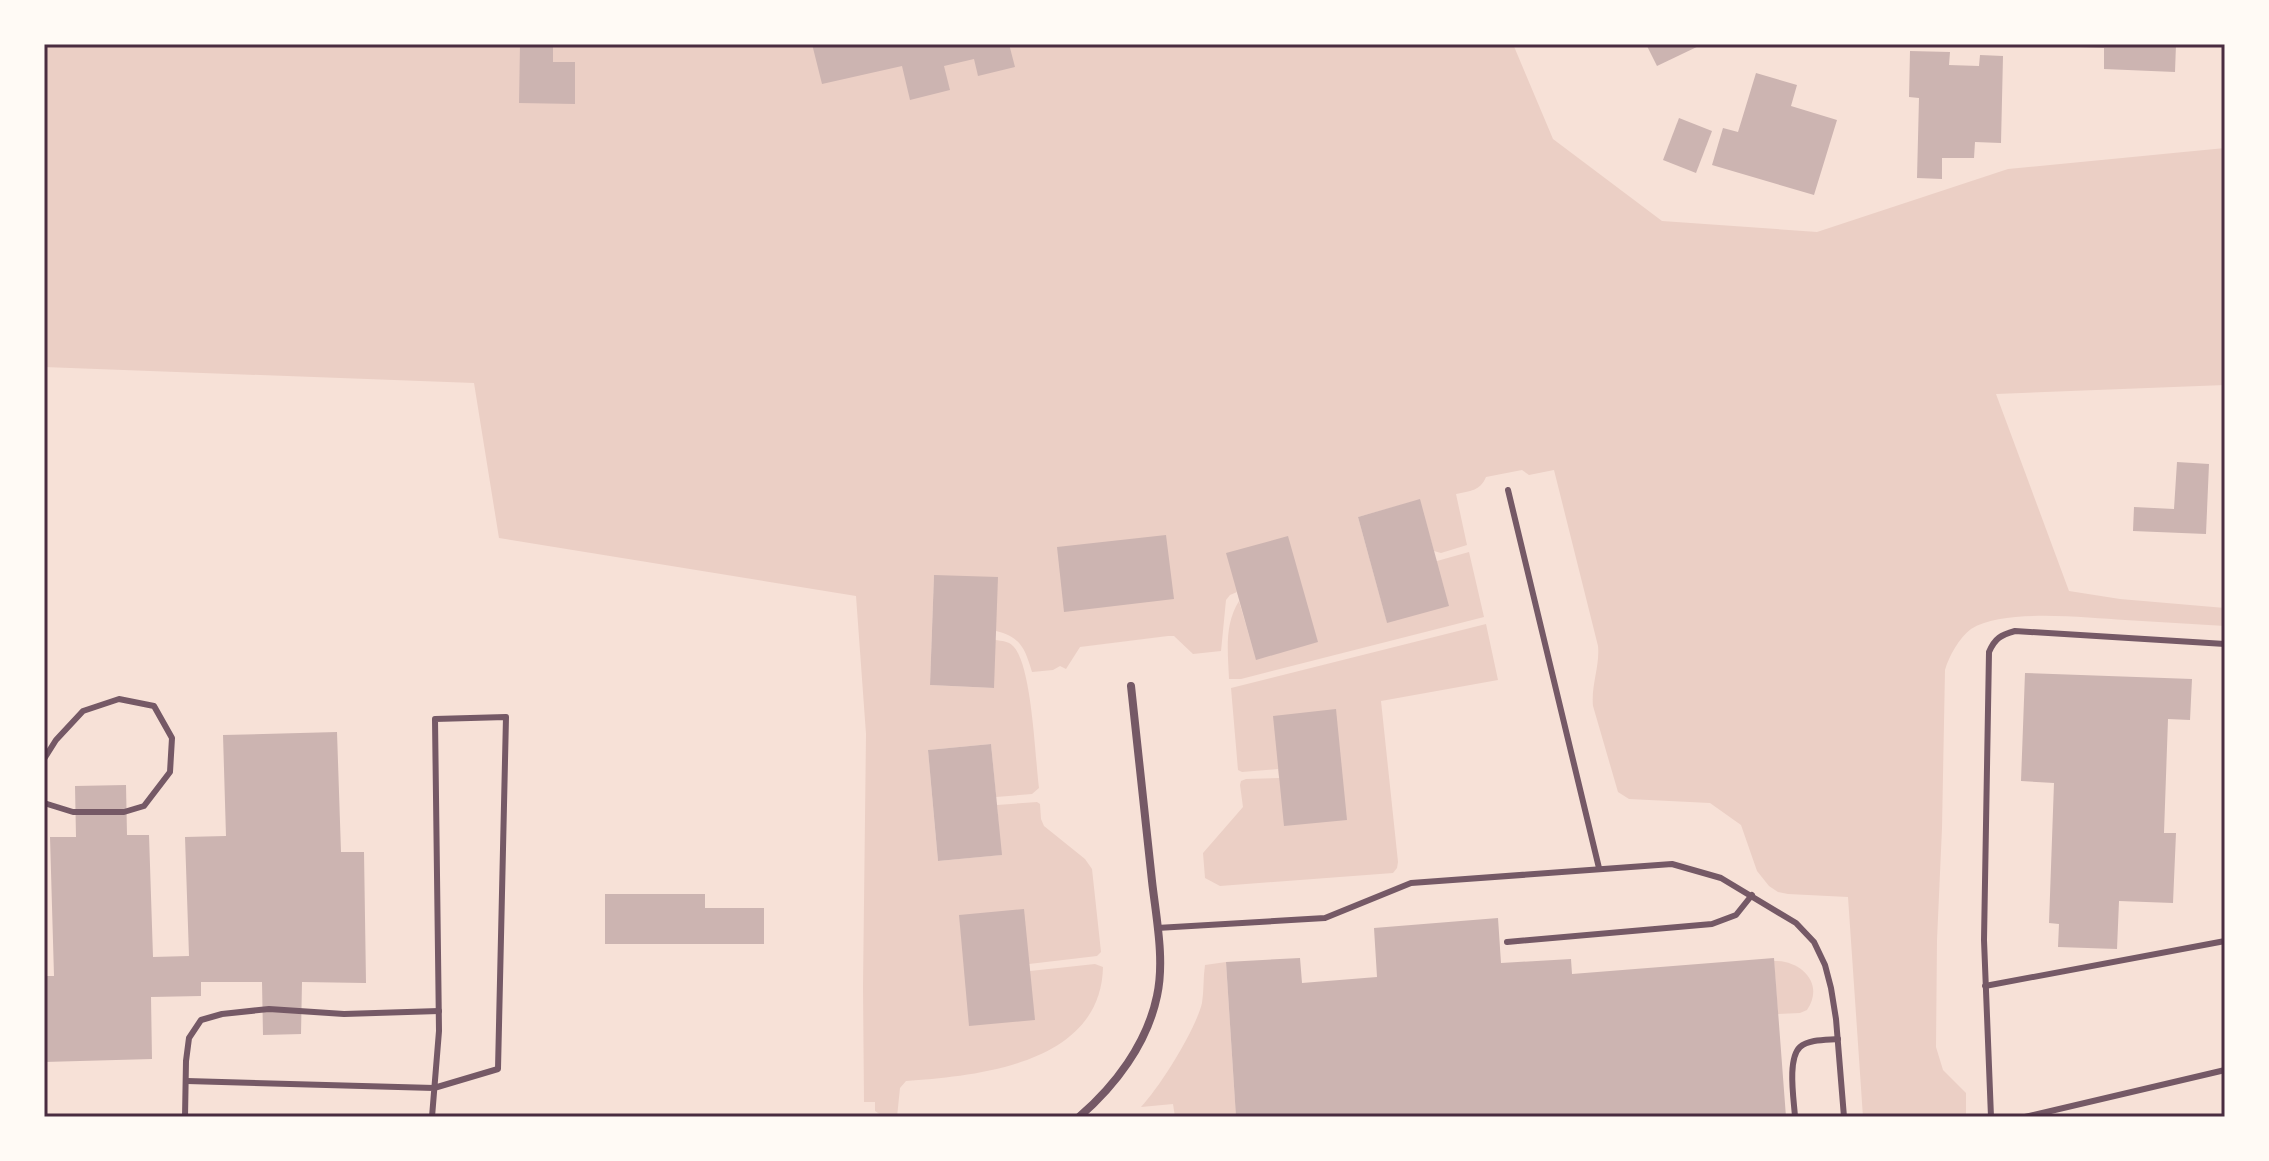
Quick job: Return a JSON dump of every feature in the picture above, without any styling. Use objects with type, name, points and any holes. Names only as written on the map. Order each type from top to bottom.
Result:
[{"type":"street","points":[[1079,1117],[1114,1082],[1141,1041],[1157,995],[1160,969],[1157,928],[1131,686]]},
{"type":"lane","points":[[1508,490],[1599,868]]},
{"type":"lane","points":[[1991,1117],[1985,986],[1989,652],[1993,643],[2001,635],[2015,631],[2225,644]]},
{"type":"lane","points":[[44,759],[56,740],[83,711],[119,699],[154,706],[172,738],[170,772],[144,806],[124,812],[73,812],[44,803]]},
{"type":"lane","points":[[187,1081],[434,1088],[498,1069],[506,717],[435,719],[439,1031],[434,1088],[432,1117]]},
{"type":"lane","points":[[1157,928],[1325,918],[1411,883],[1672,864],[1721,878],[1752,895],[1796,923],[1814,942],[1831,988],[1844,1117]]},
{"type":"lane","points":[[1507,942],[1712,924],[1736,915],[1752,895]]},
{"type":"lane","points":[[1985,986],[2225,941]]},
{"type":"lane","points":[[185,1117],[189,1038],[201,1020],[222,1014],[269,1009],[344,1014],[439,1011]]},
{"type":"lane","points":[[1795,1117],[1792,1069],[1800,1046],[1838,1039]]},
{"type":"lane","points":[[2025,1117],[2225,1070]]},
{"type":"shaded area","points":[[44,44],[1513,44],[1553,139],[1662,221],[1817,232],[2008,169],[2225,148],[2225,385],[1996,394],[2069,591],[2120,599],[2225,608],[2225,626],[2024,616],[1985,623],[1971,629],[1959,642],[1945,670],[1936,1047],[1943,1070],[1966,1093],[1966,1117],[1863,1117],[1848,897],[1788,894],[1769,886],[1757,871],[1741,825],[1710,803],[1629,799],[1618,792],[1593,706],[1598,646],[1554,470],[1529,475],[1522,470],[1486,477],[1478,488],[1456,494],[1467,545],[1441,553],[1434,551],[1419,500],[1358,517],[1387,622],[1437,561],[1469,552],[1484,617],[1241,679],[1229,679],[1228,649],[1231,620],[1239,601],[1256,659],[1226,553],[1237,592],[1226,600],[1221,651],[1193,654],[1174,636],[1168,636],[1080,647],[1066,669],[1060,666],[1053,670],[1032,672],[1017,641],[996,631],[934,575],[930,685],[993,688],[995,640],[1013,646],[1025,672],[1029,691],[1039,788],[1032,794],[996,797],[991,744],[928,750],[938,861],[1001,855],[997,805],[1037,802],[1044,826],[1085,859],[1092,869],[1101,952],[1097,956],[1029,964],[1030,971],[1095,964],[1103,967],[1097,1000],[1082,1025],[1059,1044],[1031,1058],[999,1068],[967,1075],[906,1081],[900,1088],[897,1117],[884,1117],[875,1111],[875,1102],[864,1102],[866,734],[856,596],[499,538],[474,383],[44,367]]},
{"type":"shaded area","points":[[1486,624],[1498,680],[1381,701],[1398,862],[1393,873],[1220,886],[1205,878],[1203,853],[1243,807],[1241,781],[1279,778],[1278,769],[1238,770],[1231,688]]},
{"type":"shaded area","points":[[1774,961],[1793,965],[1807,975],[1813,991],[1807,1010],[1778,1014]]},
{"type":"shaded area","points":[[1226,962],[1236,1117],[1175,1117],[1173,1104],[1141,1107],[1167,1072],[1193,1027],[1202,1003],[1205,965]]},
{"type":"building","points":[[520,44],[553,44],[553,62],[575,62],[575,104],[519,103]]},
{"type":"building","points":[[812,44],[1009,44],[1015,67],[978,76],[974,59],[944,66],[950,90],[910,100],[902,66],[822,84]]},
{"type":"building","points":[[1646,44],[1703,44],[1657,66]]},
{"type":"building","points":[[2079,44],[2176,44],[2175,72],[2104,69],[2104,48],[2079,47]]},
{"type":"building","points":[[1910,51],[1950,52],[1949,65],[1979,66],[1980,55],[2003,56],[2001,143],[1975,142],[1974,158],[1942,158],[1942,179],[1917,178],[1919,98],[1909,97]]},
{"type":"building","points":[[1756,73],[1797,85],[1791,106],[1837,120],[1814,195],[1712,165],[1723,128],[1738,132]]},
{"type":"building","points":[[1679,118],[1712,131],[1696,173],[1663,160]]},
{"type":"building","points":[[2177,462],[2209,464],[2206,534],[2133,531],[2134,507],[2174,509]]},
{"type":"building","points":[[1420,499],[1449,606],[1387,623],[1358,517]]},
{"type":"building","points":[[1166,535],[1174,599],[1064,612],[1057,547]]},
{"type":"building","points":[[1288,536],[1318,642],[1256,660],[1226,553]]},
{"type":"building","points":[[934,575],[998,577],[994,688],[930,685]]},
{"type":"building","points":[[2025,673],[2192,679],[2190,720],[2168,719],[2164,833],[2176,833],[2173,903],[2119,901],[2117,949],[2058,947],[2059,924],[2049,923],[2054,783],[2021,781]]},
{"type":"building","points":[[1336,709],[1347,820],[1284,826],[1273,716]]},
{"type":"building","points":[[337,732],[341,852],[364,852],[366,983],[302,982],[301,1034],[263,1035],[262,982],[201,982],[201,996],[151,997],[152,1059],[44,1062],[44,976],[54,976],[50,837],[76,837],[75,786],[126,785],[127,835],[149,835],[153,957],[189,956],[185,837],[226,836],[223,735]]},
{"type":"building","points":[[991,744],[1002,855],[938,861],[928,750]]},
{"type":"building","points":[[605,894],[705,894],[705,908],[764,908],[764,944],[605,944]]},
{"type":"building","points":[[1024,909],[1035,1020],[969,1026],[959,915]]},
{"type":"building","points":[[1498,918],[1501,963],[1571,959],[1572,974],[1774,958],[1786,1117],[1236,1117],[1226,962],[1300,958],[1302,983],[1377,977],[1374,928]]}]
